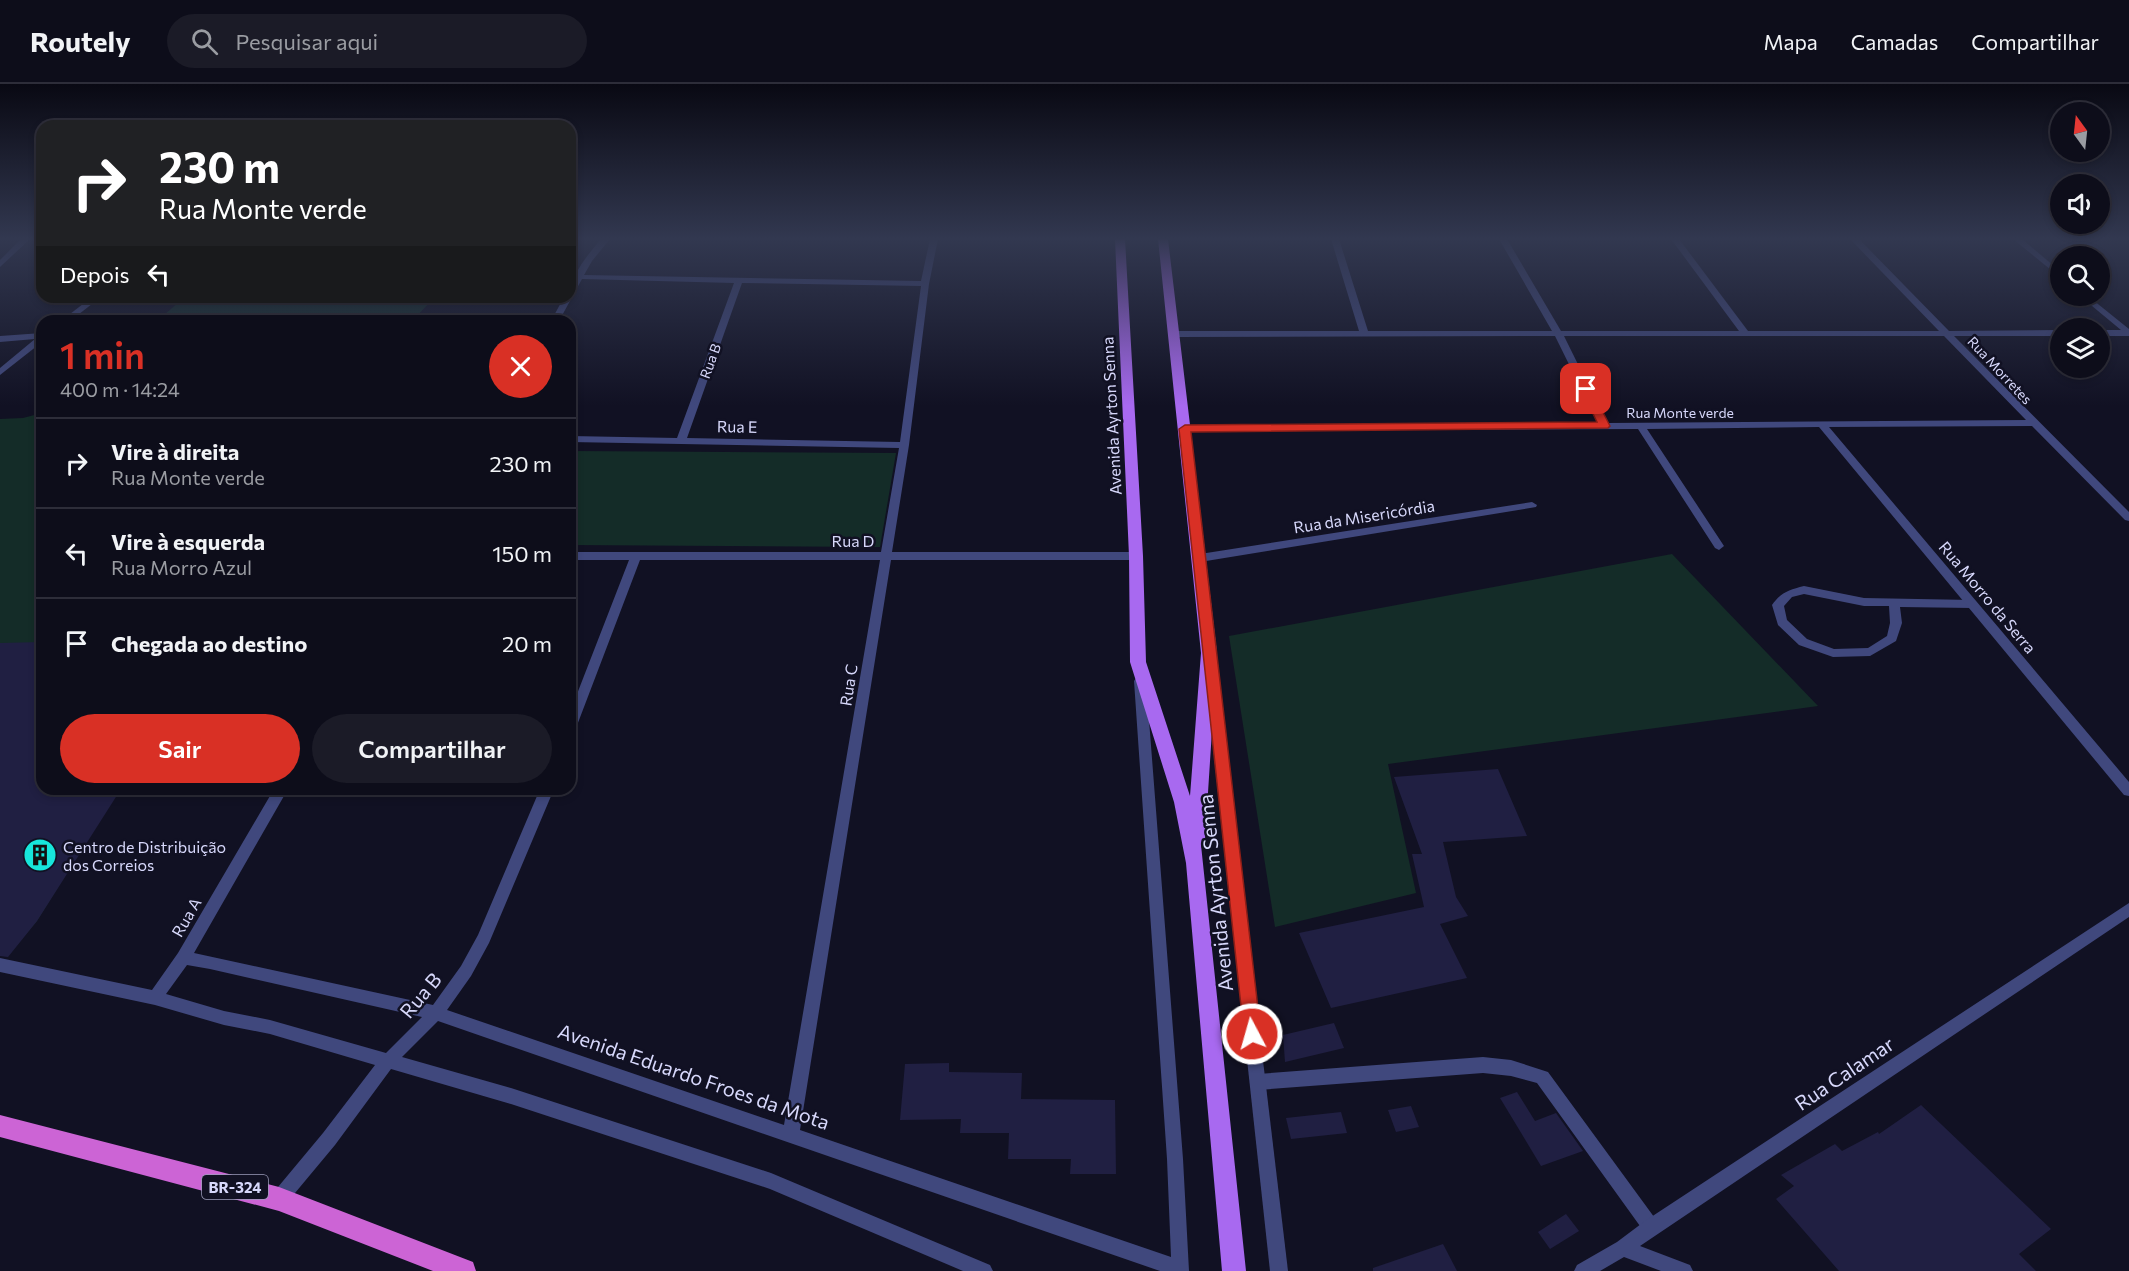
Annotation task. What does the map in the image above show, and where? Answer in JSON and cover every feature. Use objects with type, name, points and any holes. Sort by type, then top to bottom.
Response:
[{"type":"highway","name":"BR-324","points":[[0,1126],[279,1199],[464,1271]]},
{"type":"main road","name":"Avenida Ayrton Senna","points":[[1123,294],[1136,556],[1138,662],[1182,802],[1195,863]]},
{"type":"main road","name":"Avenida Ayrton Senna","points":[[1170,294],[1209,653],[1195,863]]},
{"type":"main road","points":[[1195,863],[1234,1271]]},
{"type":"street","name":"Rua B","points":[[681,440],[734,294]]},
{"type":"street","name":"Rua C","points":[[791,1135],[904,445],[924,294]]},
{"type":"street","points":[[1352,294],[1364,333]]},
{"type":"street","points":[[1535,294],[1559,334],[1604,426]]},
{"type":"street","points":[[1716,294],[1745,333]]},
{"type":"street","name":"Rua Morretes","points":[[1909,294],[2032,423],[2129,518]]},
{"type":"street","points":[[73,315],[89,303]]},
{"type":"street","points":[[2096,306],[2129,333]]},
{"type":"street","points":[[1175,334],[2050,333]]},
{"type":"street","points":[[2110,333],[2129,333]]},
{"type":"street","points":[[0,339],[36,337]]},
{"type":"street","points":[[0,372],[36,342]]},
{"type":"street","name":"Rua Monte verde","points":[[1185,429],[2032,423]]},
{"type":"street","name":"Rua Morro da Serra","points":[[1822,425],[2129,791]]},
{"type":"street","points":[[1641,426],[1719,546]]},
{"type":"street","name":"Rua E","points":[[576,439],[904,445]]},
{"type":"street","name":"Rua da Misericórdia","points":[[1200,558],[1532,505]]},
{"type":"street","name":"Rua D","points":[[576,556],[1136,556]]},
{"type":"street","points":[[576,712],[636,556]]},
{"type":"street","points":[[1894,604],[1896,623],[1892,638],[1870,651],[1833,652],[1803,642],[1782,622],[1778,605],[1788,594],[1804,590],[1864,602],[1972,604]]},
{"type":"street","name":"Avenida Ayrton Senna","points":[[1209,653],[1279,1271]]},
{"type":"street","name":"Avenida Ayrton Senna","points":[[1138,662],[1175,1159],[1180,1270]]},
{"type":"street","name":"Rua A","points":[[155,998],[183,958],[278,795]]},
{"type":"street","name":"Rua B","points":[[279,1199],[329,1139],[387,1062],[436,1013],[466,971],[484,938],[544,795]]},
{"type":"street","name":"Rua Calamar","points":[[1583,1271],[1623,1248],[1651,1227],[2129,909]]},
{"type":"street","name":"Avenida Eduardo Froes da Mota","points":[[183,958],[210,962],[436,1013],[1180,1270]]},
{"type":"street","points":[[0,965],[155,998],[224,1018],[270,1027],[511,1096],[771,1182],[984,1271]]},
{"type":"street","points":[[1258,1082],[1483,1065],[1511,1068],[1542,1077],[1651,1227]]},
{"type":"street","points":[[1623,1248],[1684,1271]]},
{"type":"green space","points":[[178,303],[429,303],[418,315],[164,315]]},
{"type":"green space","name":"Centro de Distribuição dos Correios","points":[[36,415],[36,795],[115,795],[37,921],[10,953],[0,952],[0,419],[23,418]]},
{"type":"green space","points":[[576,451],[896,453],[880,547],[576,545]]},
{"type":"green space","points":[[1672,554],[1818,706],[1388,764],[1416,893],[1275,927],[1229,636]]},
{"type":"building","name":"Centro de Distribuição dos Correios","points":[[36,642],[36,795],[117,795],[37,921],[8,957],[0,956],[0,643]]},
{"type":"building","points":[[1498,769],[1527,836],[1443,842],[1456,897],[1468,916],[1440,924],[1467,978],[1331,1008],[1299,933],[1424,907],[1412,854],[1422,854],[1394,777]]},
{"type":"building","points":[[1334,1023],[1344,1048],[1285,1062],[1283,1035]]},
{"type":"building","points":[[949,1063],[949,1072],[1022,1073],[1021,1099],[1115,1100],[1116,1174],[1070,1174],[1071,1159],[1008,1159],[1009,1133],[960,1133],[961,1119],[900,1120],[905,1064]]},
{"type":"building","points":[[1517,1092],[1535,1121],[1556,1113],[1583,1151],[1541,1166],[1500,1098]]},
{"type":"building","points":[[1921,1105],[2051,1229],[2019,1254],[2036,1271],[1839,1271],[1776,1199],[1794,1186],[1781,1175],[1835,1144],[1842,1151],[1878,1132],[1879,1134]]},
{"type":"building","points":[[1411,1106],[1419,1127],[1396,1132],[1388,1110]]},
{"type":"building","points":[[1341,1112],[1347,1133],[1291,1139],[1286,1118]]},
{"type":"building","points":[[1566,1214],[1579,1231],[1550,1249],[1538,1232]]},
{"type":"building","points":[[1443,1244],[1457,1271],[1373,1271],[1373,1268]]},
{"type":"place","name":"Centro de Distribuição dos Correios","points":[[40,855]]},
{"type":"route","points":[[1252,1034],[1185,429],[1604,426],[1586,389]]}]
